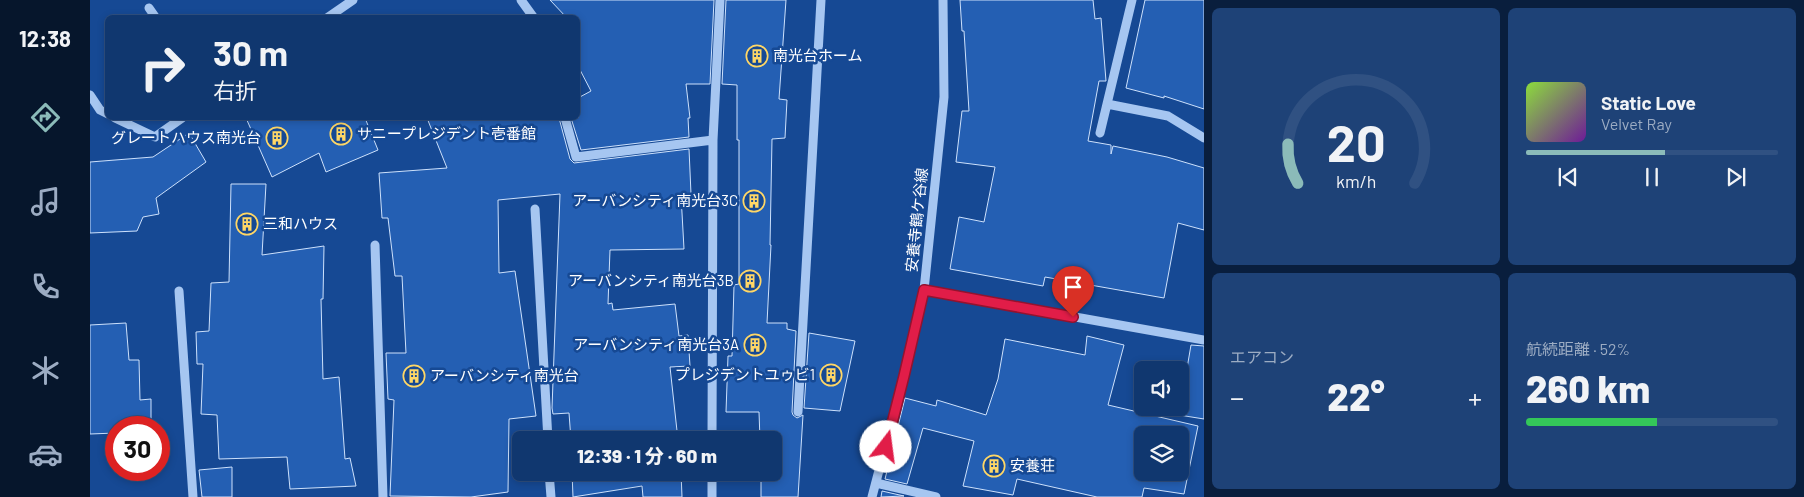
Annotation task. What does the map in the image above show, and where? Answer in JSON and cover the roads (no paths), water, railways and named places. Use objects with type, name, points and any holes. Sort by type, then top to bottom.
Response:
[{"type":"street","points":[[331,15],[353,0]]},
{"type":"street","points":[[521,0],[532,15]]},
{"type":"street","points":[[712,431],[713,140],[720,0]]},
{"type":"street","points":[[798,412],[822,0]]},
{"type":"street","name":"安養寺鶴ケ谷線","points":[[872,497],[904,376],[924,290],[944,97],[944,0]]},
{"type":"street","points":[[1100,133],[1132,0]]},
{"type":"street","points":[[149,8],[154,15]]},
{"type":"street","points":[[90,95],[100,110],[105,112]]},
{"type":"street","points":[[1107,104],[1168,116],[1204,138]]},
{"type":"street","points":[[119,120],[155,137],[179,120]]},
{"type":"street","points":[[566,120],[576,157],[713,140]]},
{"type":"street","points":[[536,209],[548,431]]},
{"type":"street","points":[[375,245],[383,497]]},
{"type":"street","points":[[924,290],[1204,340]]},
{"type":"street","points":[[179,291],[193,497]]},
{"type":"street","points":[[550,481],[551,497]]},
{"type":"street","points":[[712,481],[712,497]]},
{"type":"street","points":[[876,483],[936,497]]},
{"type":"place","name":"南光台ホーム","points":[[757,56]]},
{"type":"place","name":"サニープレジデント壱番館","points":[[341,134]]},
{"type":"place","name":"グレートハウス南光台","points":[[277,138]]},
{"type":"place","name":"アーバンシティ南光台3C","points":[[754,201]]},
{"type":"place","name":"三和ハウス","points":[[247,224]]},
{"type":"place","name":"アーバンシティ南光台3B","points":[[750,281]]},
{"type":"place","name":"アーバンシティ南光台3A","points":[[755,345]]},
{"type":"place","name":"プレジデントユゥビ1","points":[[831,375]]},
{"type":"place","name":"アーバンシティ南光台","points":[[414,376]]},
{"type":"place","name":"安養荘","points":[[994,466]]}]
